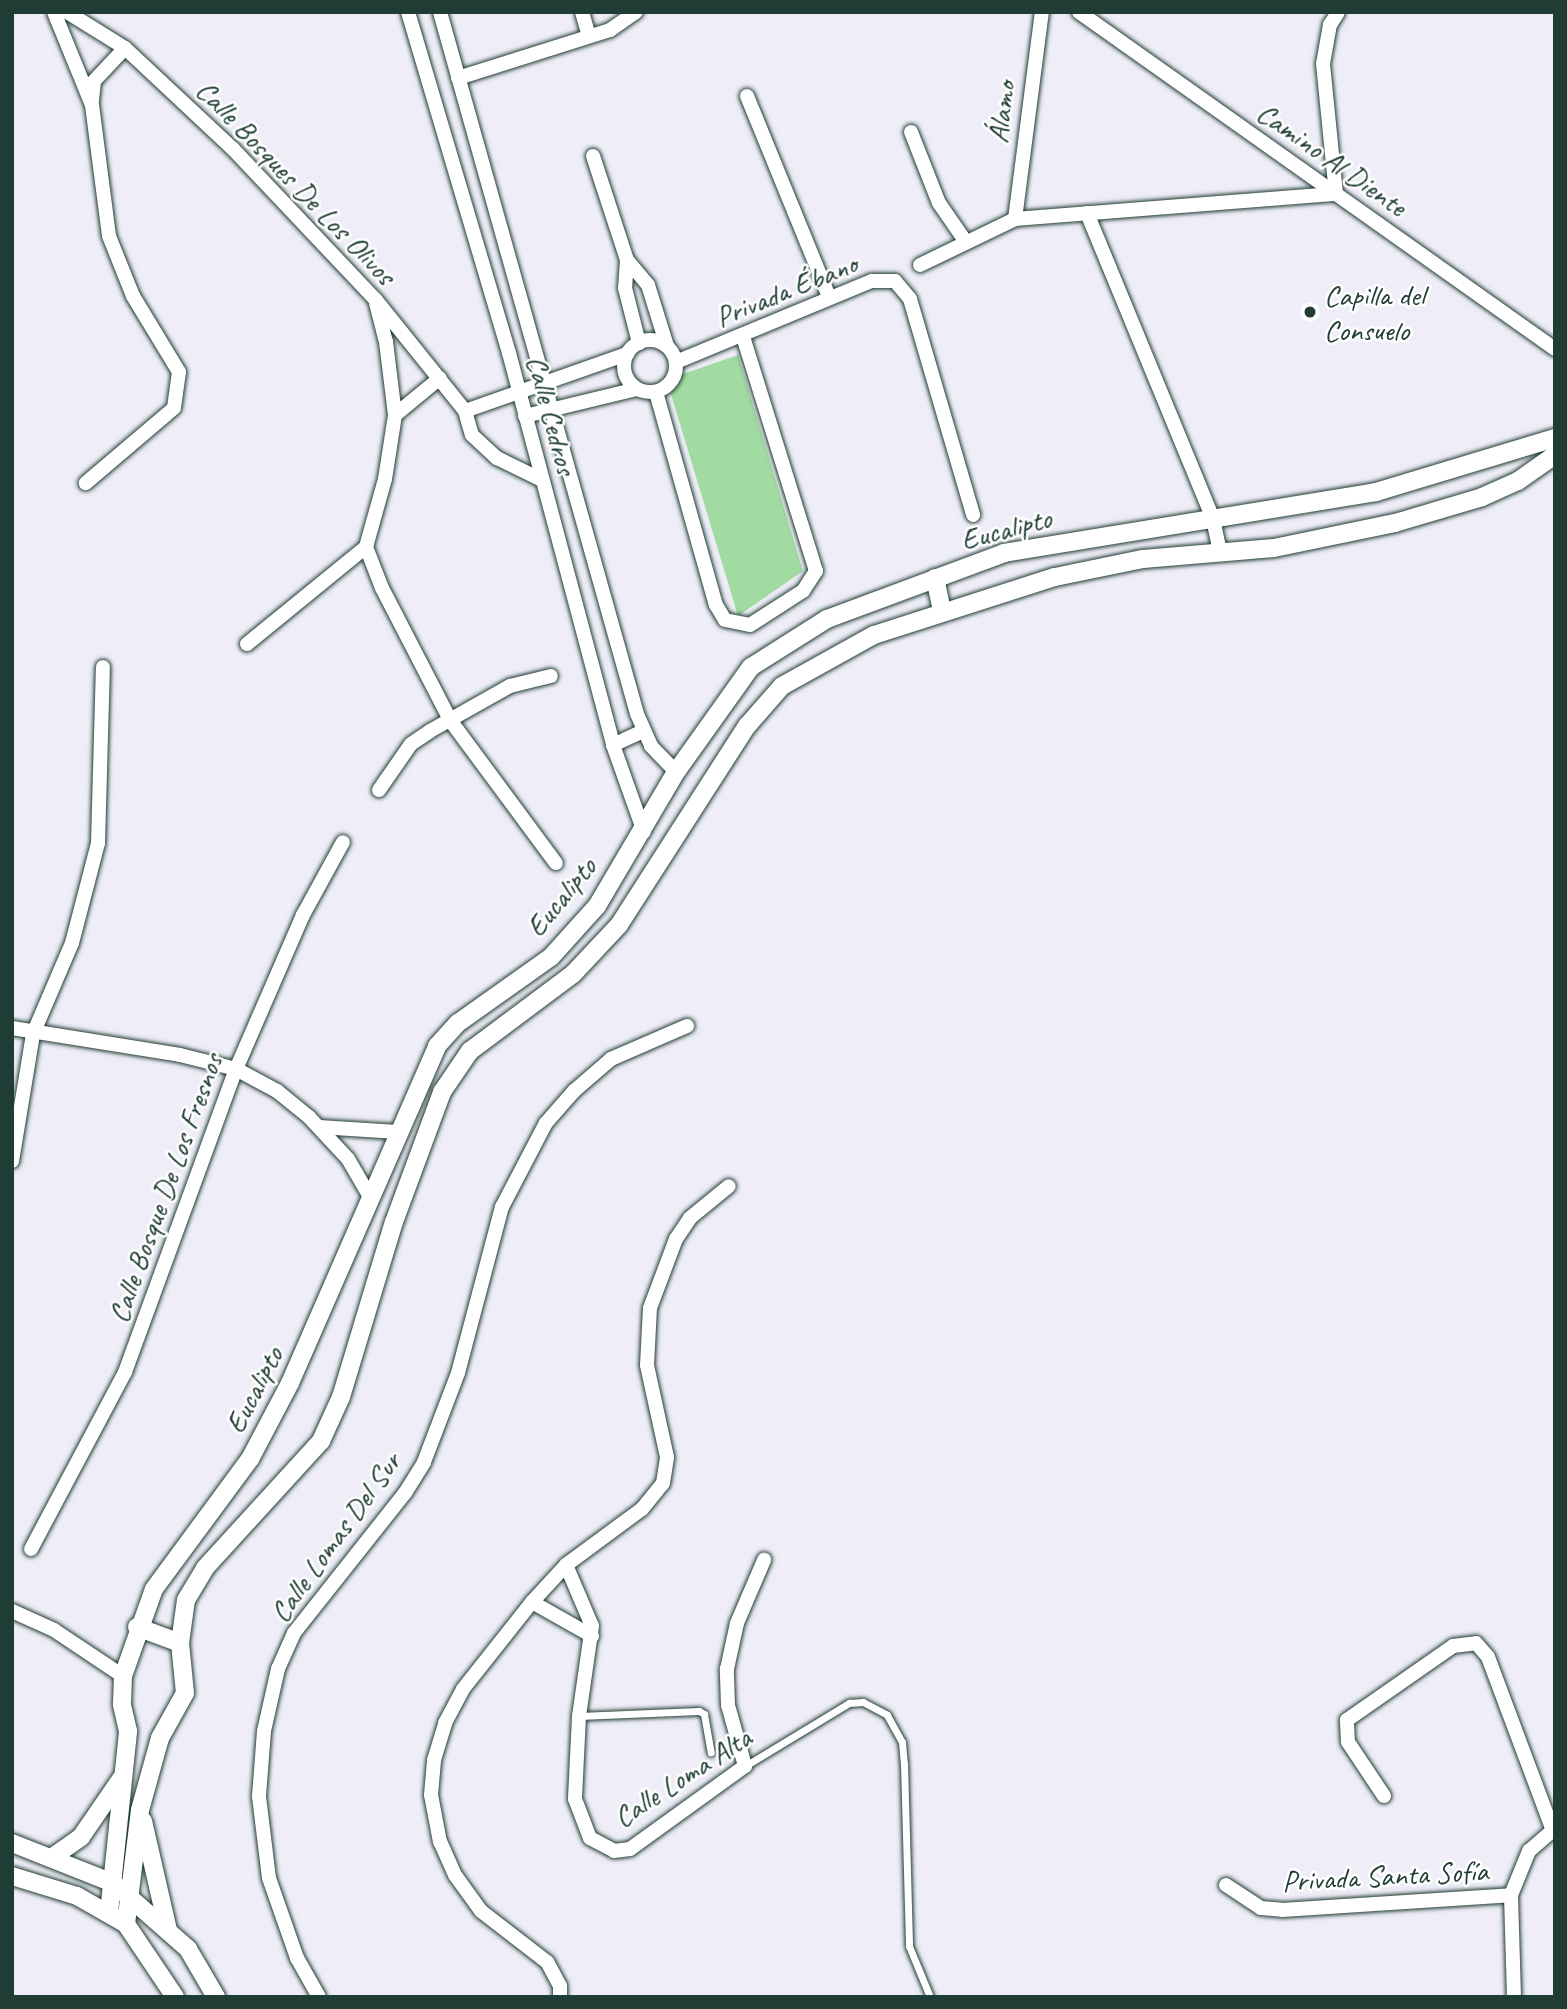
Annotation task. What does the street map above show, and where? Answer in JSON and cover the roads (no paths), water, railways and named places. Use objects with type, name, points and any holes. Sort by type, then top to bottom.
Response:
[{"type":"street","points":[[54,12],[92,105]]},
{"type":"street","name":"Calle Bosques De Los Olivos","points":[[67,12],[125,48],[269,185],[375,299],[440,378],[465,411],[472,435],[483,446],[542,480]]},
{"type":"street","name":"Calle Cedros","points":[[408,12],[509,353],[517,392],[613,745],[644,832]]},
{"type":"street","name":"Calle Cedros","points":[[440,12],[643,731],[659,756],[677,772]]},
{"type":"street","points":[[582,12],[589,36]]},
{"type":"street","points":[[458,78],[621,25],[636,12]]},
{"type":"street","name":"Álamo","points":[[1015,219],[1042,12]]},
{"type":"street","name":"Camino Al Diente","points":[[1079,12],[1555,349]]},
{"type":"street","points":[[920,265],[1015,219],[1336,194],[1323,64],[1330,25],[1338,12]]},
{"type":"street","points":[[86,483],[174,408],[179,372],[133,296],[109,236],[92,105],[94,81],[125,48]]},
{"type":"street","points":[[747,96],[830,297]]},
{"type":"street","points":[[911,132],[939,203],[966,242]]},
{"type":"street","points":[[593,156],[627,260],[648,285],[667,346],[676,362],[675,375],[656,392]]},
{"type":"street","points":[[1087,213],[1213,519],[1220,554]]},
{"type":"street","points":[[627,260],[625,288],[639,343]]},
{"type":"street","name":"Privada Ébano","points":[[676,362],[743,337],[830,297],[885,279],[903,286],[910,299],[973,515]]},
{"type":"street","points":[[247,644],[366,547],[385,479],[395,415],[386,342],[375,299]]},
{"type":"street","points":[[656,392],[721,615],[725,620],[750,625],[785,606],[813,582],[815,564],[743,337]]},
{"type":"street","points":[[465,411],[627,354],[639,343],[657,341],[667,346]]},
{"type":"street","points":[[627,354],[625,373],[636,389]]},
{"type":"street","points":[[395,415],[440,378]]},
{"type":"street","points":[[525,416],[636,389],[656,392]]},
{"type":"street","name":"Eucalipto","points":[[109,1913],[128,1731],[122,1704],[123,1676],[137,1627],[171,1560],[207,1520],[250,1459],[323,1314],[370,1197],[437,1046],[458,1023],[560,947],[597,906],[644,832],[677,772],[727,695],[764,656],[827,619],[1004,553],[1376,492],[1555,438]]},
{"type":"street","name":"Eucalipto","points":[[126,1924],[140,1810],[160,1738],[185,1693],[180,1643],[186,1600],[205,1568],[311,1455],[330,1424],[427,1129],[464,1058],[487,1036],[573,974],[619,925],[747,726],[782,686],[874,635],[942,612],[1096,566],[1274,548],[1441,510],[1518,481],[1555,455]]},
{"type":"street","points":[[366,547],[382,588],[450,720],[556,863]]},
{"type":"street","points":[[935,578],[942,612]]},
{"type":"street","points":[[12,1161],[33,1034],[72,943],[98,842],[103,667]]},
{"type":"street","points":[[379,790],[411,744],[510,686],[551,676]]},
{"type":"street","points":[[613,745],[643,731]]},
{"type":"street","name":"Calle Bosque De Los Fresnos","points":[[31,1549],[125,1372],[236,1069],[303,915],[343,842]]},
{"type":"street","name":"Calle Lomas Del Sur","points":[[319,1997],[298,1958],[267,1864],[259,1796],[264,1731],[278,1669],[293,1633],[405,1493],[424,1462],[458,1373],[502,1207],[539,1134],[574,1091],[611,1059],[687,1026]]},
{"type":"street","points":[[12,1028],[33,1034],[180,1055],[236,1069],[277,1091],[319,1127],[348,1160],[370,1197]]},
{"type":"street","points":[[319,1127],[398,1132]]},
{"type":"street","points":[[560,1997],[561,1986],[547,1962],[481,1910],[455,1875],[440,1842],[431,1795],[433,1760],[444,1723],[463,1689],[532,1602],[566,1565],[642,1509],[663,1483],[667,1457],[647,1364],[650,1308],[676,1238],[690,1218],[729,1186]]},
{"type":"street","points":[[745,1766],[733,1729],[727,1669],[737,1623],[764,1560]]},
{"type":"street","name":"Calle Loma Alta","points":[[566,1565],[589,1614],[592,1636],[579,1716],[575,1799],[580,1822],[603,1848],[630,1849],[745,1766]]},
{"type":"street","points":[[532,1602],[592,1636]]},
{"type":"street","points":[[12,1611],[54,1630],[123,1676]]},
{"type":"street","points":[[137,1627],[180,1643]]},
{"type":"street","points":[[1384,1796],[1348,1742],[1347,1720],[1453,1646],[1476,1643],[1488,1657],[1553,1828],[1529,1852],[1511,1895],[1514,1997]]},
{"type":"street","points":[[128,1731],[160,1738]]},
{"type":"street","points":[[54,1856],[81,1837],[125,1773]]},
{"type":"street","points":[[140,1810],[168,1930]]},
{"type":"street","points":[[12,1843],[54,1856],[113,1883],[188,1949],[216,1997]]},
{"type":"street","points":[[12,1876],[46,1884],[109,1913],[126,1924],[175,1997]]},
{"type":"street","name":"Privada Santa Sofía","points":[[1226,1885],[1261,1908],[1282,1910],[1511,1895]]},
{"type":"lane","name":"Calle Loma Alta","points":[[745,1766],[849,1703],[875,1705],[895,1726],[902,1742],[909,1947],[929,1997]]},
{"type":"lane","points":[[579,1716],[699,1711],[704,1714],[711,1752]]},
{"type":"place","name":"Capilla del Consuelo","points":[[1310,312]]}]
